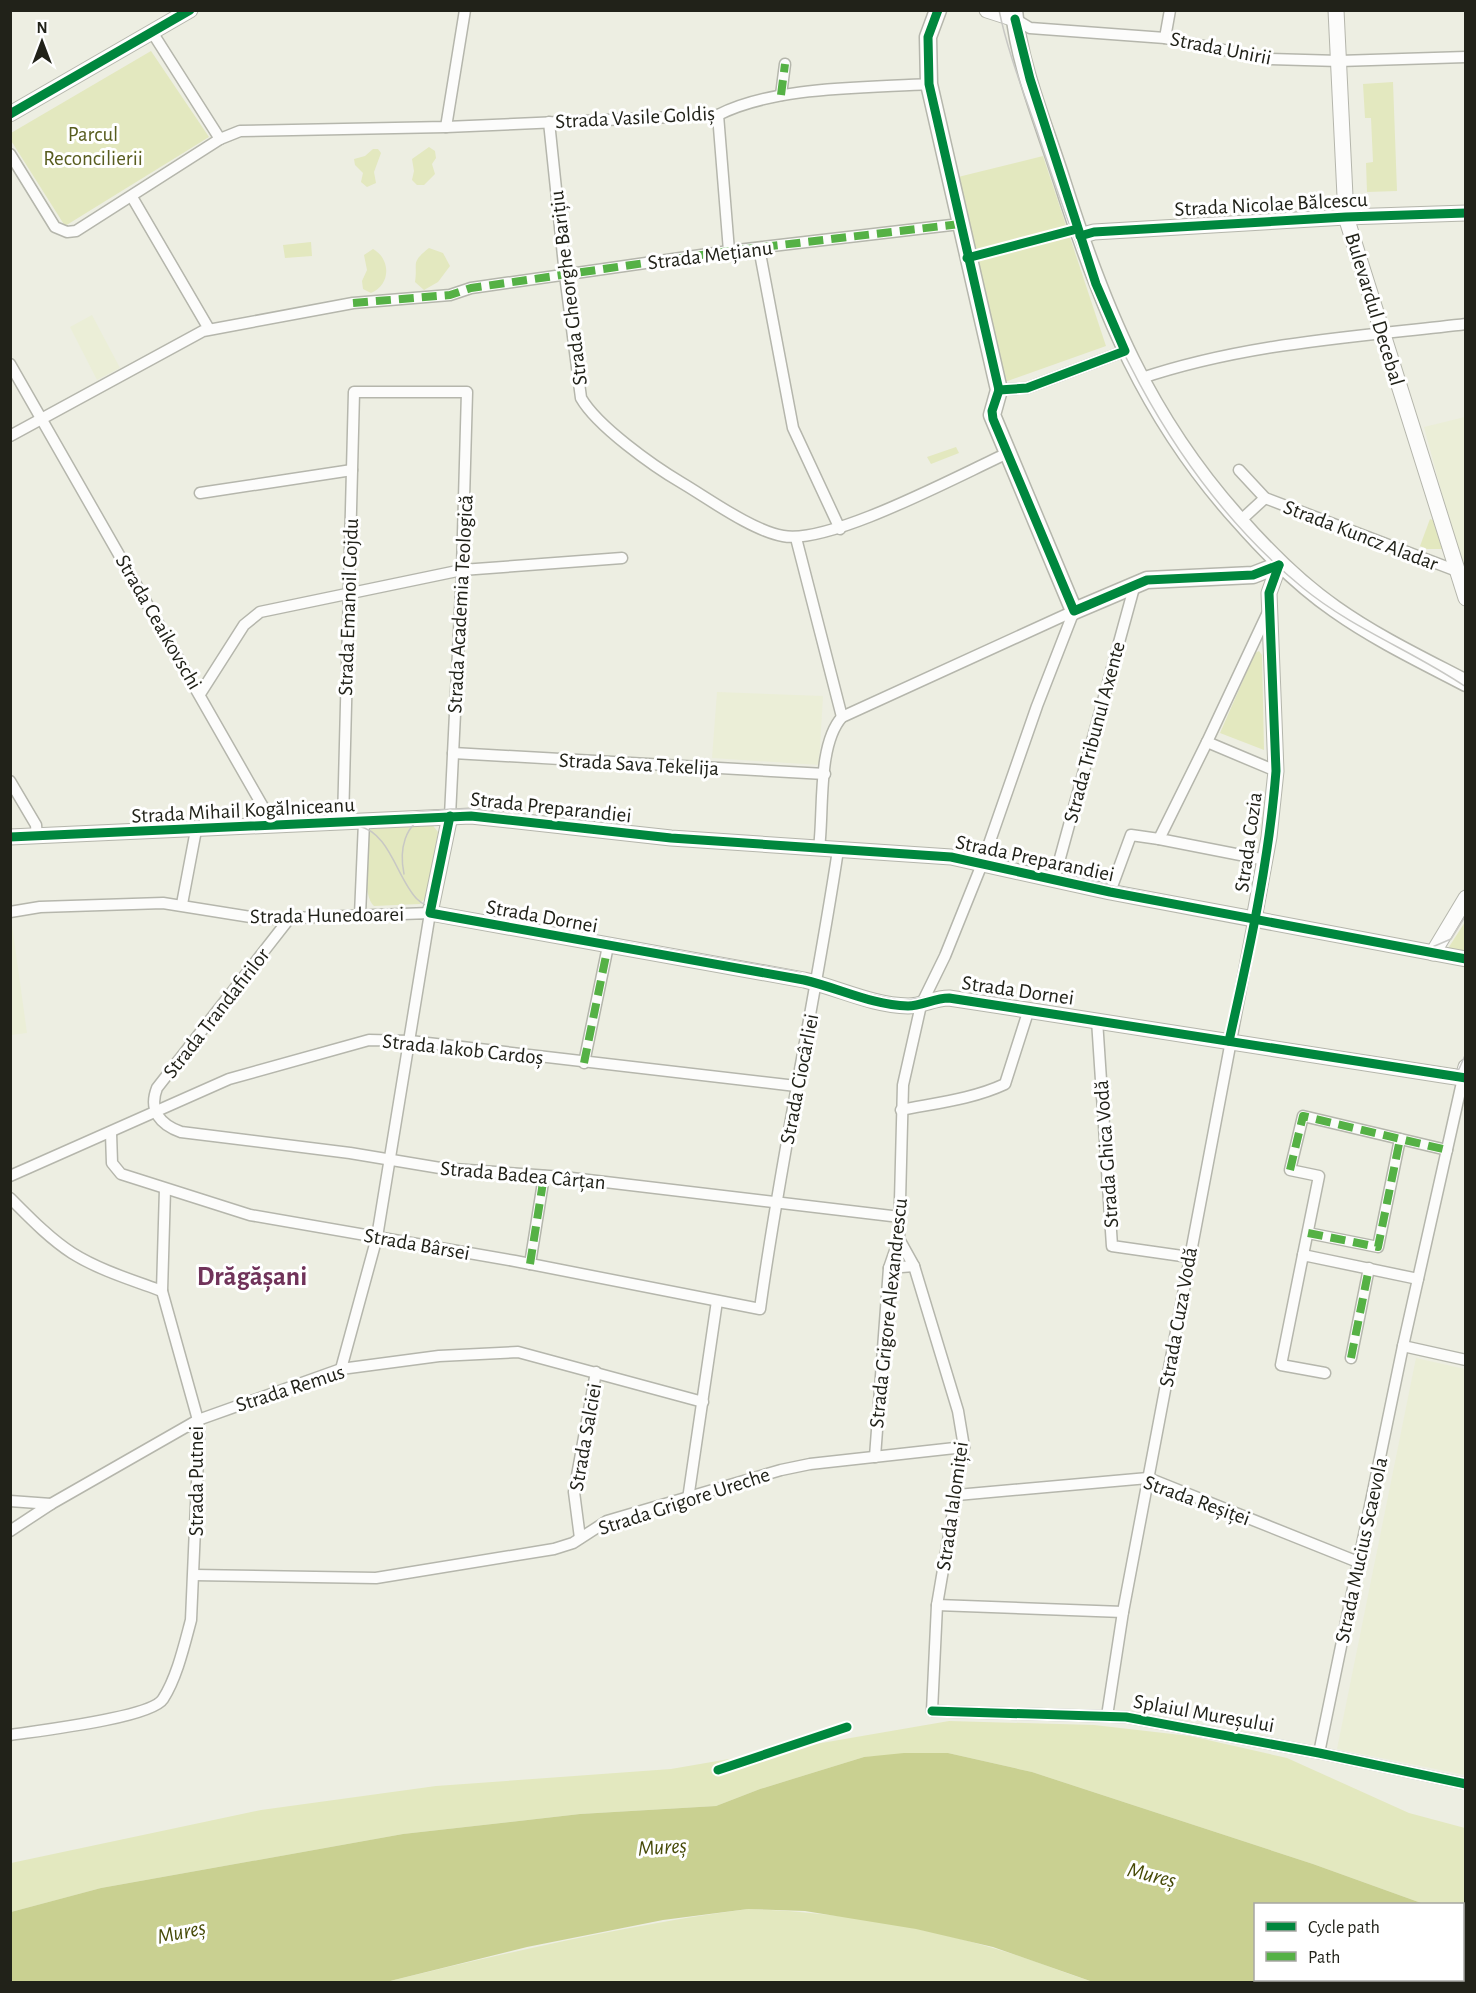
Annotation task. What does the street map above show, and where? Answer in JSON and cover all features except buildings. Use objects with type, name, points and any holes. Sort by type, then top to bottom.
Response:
[{"type":"main road","points":[[10,114],[190,10]]},
{"type":"main road","points":[[938,10],[928,37],[929,84],[999,390],[992,415],[1074,611],[1135,584],[1159,578],[1253,575],[1279,565]]},
{"type":"main road","points":[[987,10],[1014,15],[1052,149],[1096,284],[1139,379],[1160,417],[1202,478],[1279,565],[1351,620],[1466,683]]},
{"type":"main road","name":"Bulevardul Decebal","points":[[1336,10],[1346,217],[1466,598]]},
{"type":"main road","name":"Strada Nicolae Bălcescu","points":[[1080,236],[1094,232],[1346,217],[1466,213]]},
{"type":"main road","name":"Strada Cozia","points":[[1254,919],[1266,860],[1276,771],[1269,593],[1279,565]]},
{"type":"main road","points":[[430,913],[450,816]]},
{"type":"main road","name":"Strada Preparandiei","points":[[450,816],[471,816],[671,838],[951,857],[1110,892],[1466,959]]},
{"type":"main road","name":"Strada Mihail Kogălniceanu","points":[[10,837],[364,822],[450,816]]},
{"type":"main road","name":"Strada Mihail Kogălniceanu","points":[[10,843],[37,837]]},
{"type":"main road","points":[[1433,953],[1466,898]]},
{"type":"main road","name":"Strada Dornei","points":[[430,913],[818,983],[842,993],[897,1005],[921,1005],[949,998],[1465,1074]]},
{"type":"street","points":[[446,127],[465,10]]},
{"type":"street","points":[[1165,38],[1170,10]]},
{"type":"street","name":"Strada Unirii","points":[[1014,15],[1030,28],[1165,38],[1268,59],[1338,61],[1466,57]]},
{"type":"street","points":[[152,32],[220,139]]},
{"type":"street","points":[[781,95],[785,64]]},
{"type":"street","name":"Strada Vasile Goldiș","points":[[10,154],[59,231],[76,231],[220,139],[240,131],[446,127],[717,115],[756,99],[781,95],[929,84]]},
{"type":"street","points":[[717,115],[729,251]]},
{"type":"street","name":"Strada Gheorghe Barițiu","points":[[549,122],[564,275],[579,390],[585,404],[627,444],[663,472],[772,534],[796,538],[840,529],[1008,453]]},
{"type":"street","points":[[132,197],[209,328]]},
{"type":"street","name":"Strada Mețianu","points":[[10,436],[209,328],[352,303],[461,293],[471,288],[729,251],[960,224]]},
{"type":"street","points":[[759,248],[793,428],[840,529]]},
{"type":"street","points":[[1139,379],[1187,363],[1239,352],[1307,341],[1466,324]]},
{"type":"street","points":[[999,390],[1027,388],[1125,351]]},
{"type":"street","name":"Strada Ceaikovschi","points":[[10,364],[43,418],[274,826]]},
{"type":"street","name":"Strada Academia Teologică","points":[[354,392],[467,392],[462,570],[450,816]]},
{"type":"street","name":"Strada Emanoil Gojdu","points":[[343,822],[354,392]]},
{"type":"street","points":[[200,493],[352,470]]},
{"type":"street","points":[[1239,470],[1265,498],[1240,521]]},
{"type":"street","name":"Strada Kuncz Aladar","points":[[1265,498],[1457,571]]},
{"type":"street","points":[[796,538],[842,717]]},
{"type":"street","points":[[200,694],[252,617],[260,612],[462,570],[622,558]]},
{"type":"street","name":"Strada Tribunul Axente","points":[[1054,880],[1135,584]]},
{"type":"street","points":[[1159,839],[1269,609]]},
{"type":"street","points":[[819,848],[830,737],[842,717],[1074,611]]},
{"type":"street","name":"Strada Grigore Alexandrescu","points":[[875,1457],[889,1268],[900,1239],[901,1110],[909,1050],[921,1005],[945,956],[982,864],[1037,706],[1074,611]]},
{"type":"street","points":[[1207,742],[1276,771]]},
{"type":"street","name":"Strada Sava Tekelija","points":[[453,753],[825,774]]},
{"type":"street","points":[[10,781],[36,825],[37,837]]},
{"type":"street","points":[[360,915],[364,822]]},
{"type":"street","points":[[182,904],[196,830]]},
{"type":"street","points":[[1110,892],[1131,835],[1266,860]]},
{"type":"street","name":"Strada Ciocârliei","points":[[760,1309],[775,1202],[818,983],[838,850]]},
{"type":"street","name":"Strada Hunedoarei","points":[[10,912],[40,907],[129,903],[182,904],[248,917],[290,919],[430,913]]},
{"type":"street","points":[[341,1369],[377,1237],[392,1160],[430,913]]},
{"type":"street","name":"Strada Trandafirilor","points":[[155,1112],[153,1103],[157,1088],[290,919]]},
{"type":"street","name":"Strada Cuza Vodă","points":[[1107,1716],[1189,1257],[1254,919]]},
{"type":"street","points":[[584,1063],[609,946]]},
{"type":"street","points":[[901,1110],[971,1095],[1005,1084],[1029,1010]]},
{"type":"street","name":"Strada Ghica Vodă","points":[[1097,1020],[1112,1246],[1189,1257]]},
{"type":"street","name":"Strada Iakob Cardoș","points":[[10,1176],[229,1079],[265,1067],[369,1040],[410,1041],[796,1086]]},
{"type":"street","name":"Strada Mucius Scaevola","points":[[1319,1753],[1403,1346],[1465,1074]]},
{"type":"street","name":"Strada Badea Cârțan","points":[[155,1112],[169,1128],[181,1132],[440,1168],[544,1176],[900,1217]]},
{"type":"street","points":[[1325,1373],[1281,1365],[1319,1176],[1290,1170],[1303,1116],[1447,1150]]},
{"type":"street","name":"Strada Bârsei","points":[[111,1133],[112,1163],[116,1170],[165,1189],[250,1215],[530,1264],[760,1309]]},
{"type":"street","points":[[1308,1233],[1378,1247],[1400,1139]]},
{"type":"street","points":[[530,1264],[544,1176]]},
{"type":"street","name":"Strada Putnei","points":[[10,1735],[99,1721],[149,1709],[162,1701],[184,1646],[191,1620],[200,1461],[198,1420],[162,1291],[165,1189]]},
{"type":"street","points":[[10,1198],[32,1221],[73,1253],[121,1276],[162,1291]]},
{"type":"street","name":"Strada Ialomiței","points":[[900,1239],[914,1266],[958,1411],[964,1447],[937,1605],[932,1711]]},
{"type":"street","points":[[1303,1255],[1418,1279]]},
{"type":"street","points":[[889,1268],[914,1266]]},
{"type":"street","points":[[1351,1358],[1369,1268]]},
{"type":"street","points":[[688,1498],[717,1301]]},
{"type":"street","points":[[1403,1346],[1466,1360]]},
{"type":"street","name":"Strada Remus","points":[[10,1531],[51,1504],[198,1420],[341,1369],[439,1356],[518,1352],[703,1402]]},
{"type":"street","name":"Strada Salciei","points":[[580,1538],[574,1492],[596,1372]]},
{"type":"street","name":"Strada Grigore Ureche","points":[[194,1575],[376,1578],[554,1549],[573,1543],[607,1521],[781,1470],[964,1447]]},
{"type":"street","name":"Strada Reșiței","points":[[957,1495],[1149,1478],[1358,1562]]},
{"type":"street","points":[[10,1501],[51,1504]]},
{"type":"street","points":[[937,1605],[1124,1612]]},
{"type":"street","name":"Splaiul Mureșului","points":[[932,1711],[1107,1716],[1149,1720],[1466,1784]]},
{"type":"shaded area","points":[[92,315],[120,368],[97,380],[70,327]]},
{"type":"shaded area","points":[[1465,417],[1465,579],[1424,427]]},
{"type":"shaded area","points":[[717,692],[823,696],[819,765],[712,758]]},
{"type":"shaded area","points":[[12,925],[27,1033],[11,1035],[10,926]]},
{"type":"shaded area","points":[[1416,1358],[1465,1369],[1465,1775],[1337,1749]]},
{"type":"green space","name":"Parcul Reconcilierii","points":[[151,51],[209,137],[65,226],[10,139],[11,133]]},
{"type":"green space","points":[[1393,82],[1397,191],[1367,192],[1366,163],[1373,162],[1371,118],[1365,118],[1363,84]]},
{"type":"green space","points":[[429,147],[435,151],[436,158],[432,164],[435,174],[424,185],[417,185],[412,180],[414,171],[412,159]]},
{"type":"green space","points":[[373,149],[378,149],[381,153],[374,172],[376,183],[367,187],[361,182],[363,173],[355,165],[354,159],[365,156]]},
{"type":"green space","points":[[1043,156],[1106,346],[1002,383],[954,178]]},
{"type":"green space","points":[[311,242],[312,256],[285,258],[283,245]]},
{"type":"green space","points":[[429,248],[443,253],[450,266],[438,282],[424,290],[415,282],[416,263]]},
{"type":"green space","points":[[373,249],[383,259],[386,272],[382,284],[371,293],[363,289],[362,281],[367,270],[364,255]]},
{"type":"green space","points":[[956,447],[959,453],[931,464],[927,457]]},
{"type":"green space","points":[[1430,519],[1433,520],[1442,549],[1427,549],[1420,546]]},
{"type":"green space","points":[[1259,651],[1262,655],[1264,750],[1220,733],[1255,653]]},
{"type":"green space","points":[[431,823],[438,832],[426,897],[420,904],[374,906],[370,901],[366,881],[366,857],[371,829]]},
{"type":"green space","points":[[1465,922],[1465,953],[1447,950]]},
{"type":"green space","points":[[949,1721],[1094,1725],[1190,1736],[1287,1758],[1409,1813],[1465,1828],[1465,1922],[1464,1903],[1421,1903],[1313,1864],[1032,1772],[948,1753],[864,1757],[760,1789],[716,1806],[580,1814],[403,1834],[101,1888],[11,1912],[11,1863],[261,1810],[436,1786],[671,1769]]},
{"type":"green space","points":[[748,1909],[841,1916],[933,1932],[1005,1952],[1093,1982],[386,1982],[611,1931]]},
{"type":"water","name":"Mureș","points":[[904,1753],[948,1753],[1032,1772],[1313,1864],[1421,1903],[1254,1903],[1254,1981],[1464,1981],[1464,1921],[1466,1922],[1465,1982],[1093,1982],[993,1947],[916,1929],[805,1911],[748,1909],[663,1920],[527,1947],[386,1982],[11,1982],[11,1912],[101,1888],[403,1834],[580,1814],[716,1806],[760,1789],[864,1757]]},
{"type":"tram line","points":[[999,10],[1018,76],[1085,265],[1140,384],[1173,440],[1210,493],[1254,542],[1303,588],[1342,616],[1466,687]]},
{"type":"tram line","points":[[349,819],[473,809],[601,827],[958,855],[1466,957]]},
{"type":"tram line","points":[[404,874],[402,856],[405,839],[414,824],[429,814]]},
{"type":"tram line","points":[[10,842],[358,826],[378,837],[417,899],[438,910],[794,971],[851,990],[902,1001],[945,994],[977,998],[1450,1073],[1459,1069],[1466,1053]]},
{"type":"tram line","points":[[1430,948],[1451,939],[1466,915]]},
{"type":"marked path","points":[[781,95],[785,64]]},
{"type":"marked path","points":[[353,303],[450,295],[471,288],[729,251],[960,224]]},
{"type":"marked path","points":[[584,1063],[608,946]]},
{"type":"marked path","points":[[1290,1170],[1303,1116],[1447,1150]]},
{"type":"marked path","points":[[1308,1233],[1378,1247],[1400,1139]]},
{"type":"marked path","points":[[530,1264],[544,1176]]},
{"type":"marked path","points":[[1351,1358],[1369,1268]]},
{"type":"cycle path","points":[[10,114],[190,10]]},
{"type":"cycle path","points":[[938,10],[928,37],[929,84],[999,390]]},
{"type":"cycle path","points":[[999,390],[1027,388],[1125,351],[1096,284],[1030,79],[1015,19]]},
{"type":"cycle path","points":[[1080,236],[1094,232],[1346,217],[1466,213]]},
{"type":"cycle path","points":[[967,258],[1077,229]]},
{"type":"cycle path","points":[[999,390],[992,411],[993,419],[1074,611],[1147,580],[1253,575],[1279,565]]},
{"type":"cycle path","points":[[1229,1041],[1257,907],[1273,805],[1276,771],[1269,593],[1279,565]]},
{"type":"cycle path","points":[[450,816],[430,913],[804,980],[881,1003],[913,1006],[949,998],[1466,1078]]},
{"type":"cycle path","points":[[10,837],[471,816],[671,838],[951,857],[1110,892],[1466,959]]},
{"type":"cycle path","points":[[932,1711],[1126,1717],[1319,1753],[1466,1784]]},
{"type":"cycle path","points":[[718,1770],[847,1727]]},
{"type":"district","name":"Drăgășani","points":[[252,1276]]}]
